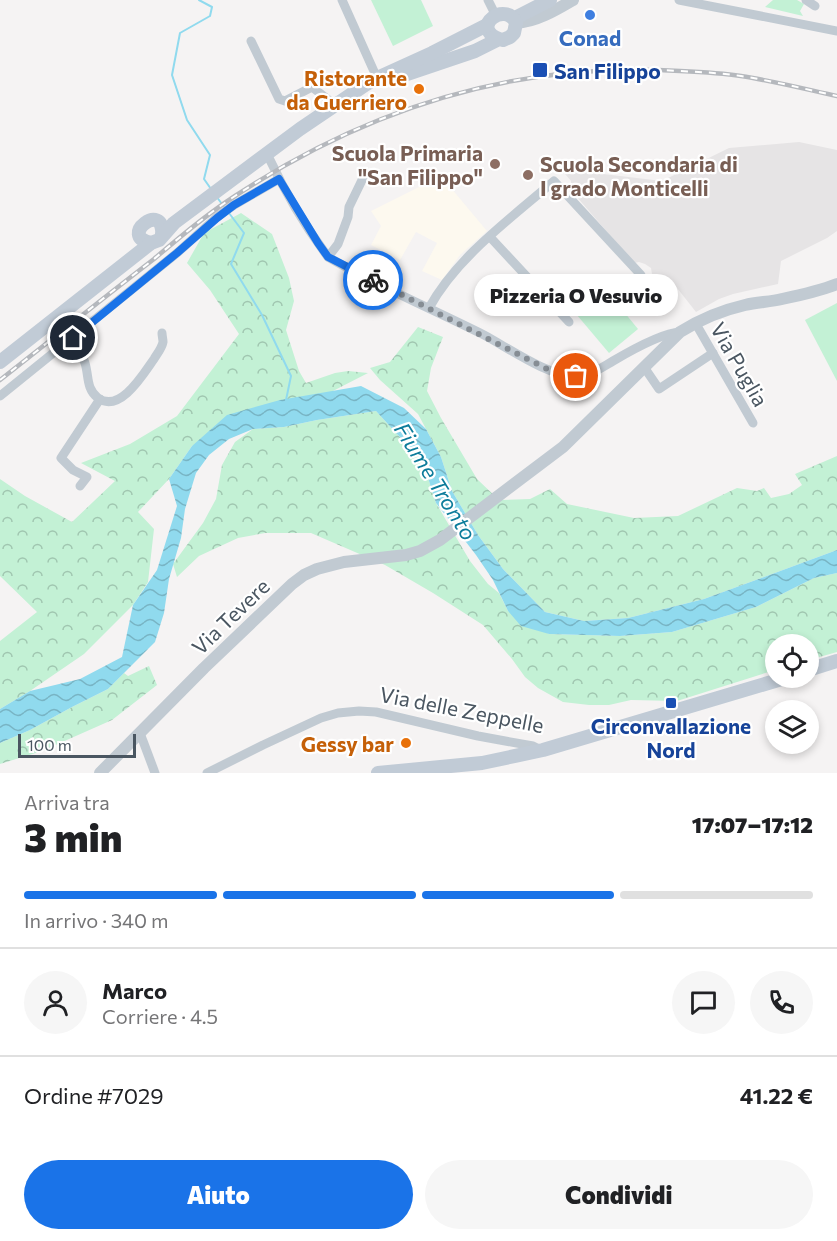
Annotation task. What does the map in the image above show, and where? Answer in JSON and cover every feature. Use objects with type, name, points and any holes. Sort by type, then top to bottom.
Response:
[{"type":"main road","points":[[262,160],[300,129],[376,78],[503,17],[529,0]]},
{"type":"main road","points":[[0,362],[224,184],[380,84],[416,70],[449,61],[499,39],[491,35],[488,30],[503,17],[553,5]]},
{"type":"main road","points":[[819,667],[837,661]]},
{"type":"main road","name":"Via delle Zeppelle","points":[[543,750],[765,684]]},
{"type":"main road","points":[[378,773],[482,763],[543,750]]},
{"type":"street","points":[[342,0],[376,78]]},
{"type":"street","points":[[553,5],[573,0]]},
{"type":"street","points":[[679,0],[837,31]]},
{"type":"street","points":[[807,0],[815,6]]},
{"type":"street","points":[[251,41],[279,99],[285,101],[312,87],[334,105]]},
{"type":"street","points":[[262,160],[279,179],[328,257],[551,371],[565,376],[597,371],[635,349],[671,333],[680,332]]},
{"type":"street","points":[[328,257],[338,244],[348,217],[349,207],[364,176]]},
{"type":"street","points":[[0,396],[217,218],[234,205],[279,179]]},
{"type":"street","points":[[429,308],[447,280],[463,262],[554,181],[641,275]]},
{"type":"street","points":[[490,237],[569,322]]},
{"type":"street","name":"Via Tevere","points":[[100,773],[204,668],[304,575],[317,568],[330,565],[406,555],[431,546],[556,453],[680,332],[737,307],[781,299],[837,284]]},
{"type":"street","name":"Via Puglia","points":[[696,324],[753,423]]},
{"type":"street","points":[[73,338],[80,348],[92,392],[100,399],[110,401],[121,398],[141,378],[163,344],[162,333]]},
{"type":"street","points":[[635,349],[646,354],[646,365],[659,389],[714,353]]},
{"type":"street","points":[[80,486],[87,477],[73,470],[61,458],[100,399]]},
{"type":"street","name":"Via delle Zeppelle","points":[[207,773],[321,718],[338,713],[359,711],[408,719],[543,750]]},
{"type":"street","points":[[140,733],[155,773]]},
{"type":"shaded area","points":[[799,142],[837,150],[837,231],[781,261],[778,284],[733,294],[696,312],[670,279],[648,288],[653,280],[651,268],[639,262],[634,263],[570,189],[571,181],[561,169],[662,181],[729,148]]},
{"type":"shaded area","points":[[441,176],[487,231],[460,255],[442,280],[422,271],[437,243],[416,232],[400,260],[371,245],[381,226],[371,211]]},
{"type":"green space","points":[[371,0],[421,0],[433,26],[393,46]]},
{"type":"green space","points":[[773,0],[797,0],[804,4],[800,11],[803,16],[765,7]]},
{"type":"green space","points":[[241,213],[272,234],[289,278],[294,301],[286,330],[299,371],[306,383],[335,373],[348,371],[368,373],[331,392],[314,395],[192,446],[169,479],[138,512],[154,529],[148,582],[133,605],[84,654],[0,709],[0,641],[37,612],[0,576],[0,479],[72,522],[115,481],[81,463],[130,444],[177,416],[239,334],[210,290],[187,263],[204,233]]},
{"type":"green space","points":[[596,278],[638,329],[609,353],[566,302]]},
{"type":"green space","points":[[837,303],[837,381],[805,320]]},
{"type":"green space","points":[[418,327],[443,337],[431,368],[427,391],[477,479],[499,500],[530,499],[550,489],[567,504],[634,518],[678,516],[737,488],[757,491],[764,488],[771,498],[789,494],[802,485],[795,474],[837,456],[837,550],[704,599],[628,618],[584,621],[545,612],[503,569],[478,535],[452,491],[441,457],[418,414],[370,368],[390,362]]},
{"type":"green space","points":[[376,411],[422,459],[436,503],[470,561],[488,584],[499,593],[508,611],[549,634],[620,636],[672,632],[756,607],[814,578],[837,573],[837,652],[819,657],[819,634],[765,634],[765,673],[677,701],[631,700],[609,705],[589,705],[563,702],[538,688],[525,677],[483,625],[433,593],[385,565],[311,533],[265,533],[238,538],[199,556],[177,577],[173,564],[203,523],[216,499],[222,465],[235,442],[253,429],[284,427]]},
{"type":"green space","points":[[149,666],[157,685],[112,720],[42,751],[0,764],[0,743],[108,689],[124,673],[128,676]]},
{"type":"water","name":"Fiume Tronto","points":[[361,386],[404,408],[426,429],[441,457],[452,491],[478,535],[503,569],[545,612],[584,621],[628,618],[704,599],[837,550],[837,573],[814,578],[756,607],[672,632],[620,636],[549,634],[521,626],[508,611],[493,580],[436,503],[422,459],[376,411],[284,427],[253,429],[229,439],[209,455],[196,473],[185,509],[181,538],[155,642],[108,689],[0,743],[0,709],[30,691],[80,679],[122,657],[133,605],[157,570],[177,506],[169,479],[192,446],[227,415],[280,400]]},
{"type":"waterway","points":[[199,0],[212,7],[210,16],[180,33],[172,75],[187,120],[210,155],[204,179],[211,189]]},
{"type":"waterway","points":[[216,196],[225,208]]},
{"type":"waterway","points":[[229,213],[244,233],[231,264],[262,315],[291,376],[286,400]]},
{"type":"railway","points":[[0,380],[193,226],[235,196],[286,165],[339,138],[392,115],[447,96],[504,83],[561,74],[620,70],[733,75],[837,96]]},
{"type":"way so far","points":[[373,280],[551,371],[565,376],[576,376]]},
{"type":"place","name":"Conad","points":[[590,15]]},
{"type":"place","name":"San Filippo","points":[[540,70]]},
{"type":"place","name":"Ristorante da Guerriero","points":[[419,89]]},
{"type":"place","name":"Scuola Primaria \"San Filippo\"","points":[[495,164]]},
{"type":"place","name":"Scuola Secondaria di I grado Monticelli","points":[[528,175]]},
{"type":"place","name":"Pizzeria O Vesuvio","points":[[576,376]]},
{"type":"place","name":"Circonvallazione Nord","points":[[671,703]]},
{"type":"place","name":"Gessy bar","points":[[406,743]]},
{"type":"route","points":[[73,338],[217,218],[234,205],[279,179],[328,257],[373,280]]}]
